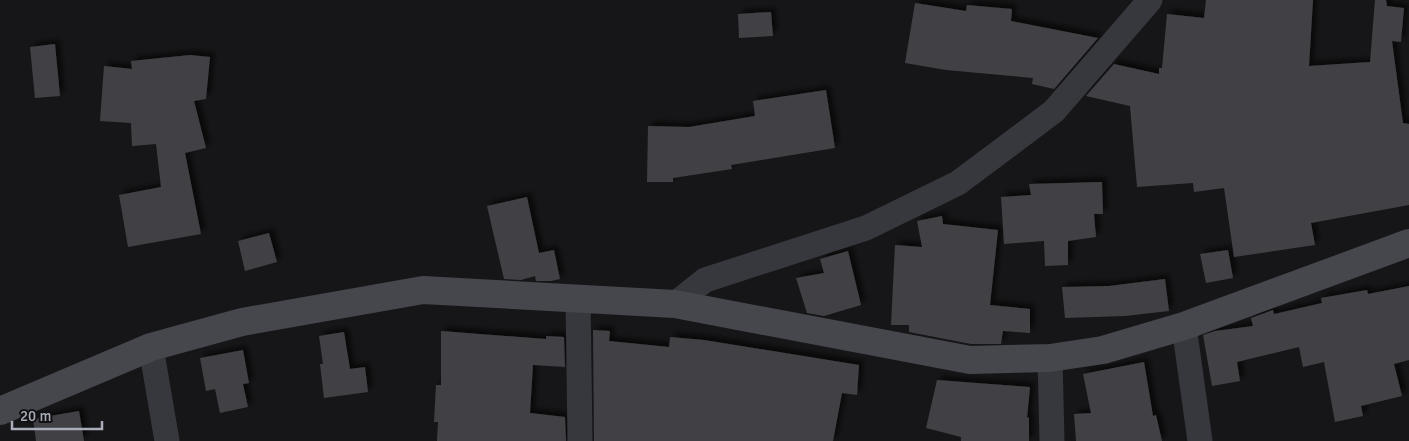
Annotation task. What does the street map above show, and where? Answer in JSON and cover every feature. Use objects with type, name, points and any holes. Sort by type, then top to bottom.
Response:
[{"type":"street","points":[[675,304],[705,280],[866,228],[958,183],[1054,111],[1150,0]]},
{"type":"street","points":[[0,411],[151,347],[242,322],[423,290],[675,304],[970,360],[1050,358],[1103,350],[1184,326],[1409,243]]},
{"type":"street","points":[[578,299],[580,441]]},
{"type":"street","points":[[1184,326],[1200,441]]},
{"type":"street","points":[[151,347],[167,441]]},
{"type":"street","points":[[1050,358],[1052,441]]},
{"type":"building","points":[[1206,0],[1313,0],[1309,66],[1370,62],[1375,0],[1386,0],[1387,6],[1404,8],[1401,42],[1392,41],[1403,123],[1409,124],[1409,205],[1311,223],[1315,245],[1234,257],[1224,188],[1194,192],[1193,183],[1137,187],[1130,106],[1086,96],[1114,64],[1159,74],[1159,68],[1162,68],[1167,14],[1204,18]]},
{"type":"building","points":[[915,3],[966,11],[967,5],[1012,9],[1011,21],[1098,38],[1054,89],[1032,84],[1033,78],[946,70],[905,63]]},
{"type":"building","points":[[771,12],[773,36],[739,38],[738,14]]},
{"type":"building","points":[[55,44],[60,96],[35,98],[30,47]]},
{"type":"building","points":[[190,55],[210,57],[206,99],[194,101],[206,148],[185,153],[201,234],[128,247],[119,195],[161,187],[156,144],[132,146],[131,123],[100,121],[104,66],[132,69],[131,61]]},
{"type":"building","points":[[826,90],[835,148],[731,165],[732,169],[673,178],[673,182],[647,182],[648,126],[689,127],[755,116],[753,101]]},
{"type":"building","points":[[1102,182],[1103,214],[1094,214],[1096,237],[1068,241],[1068,265],[1045,266],[1044,241],[1004,244],[1001,197],[1031,195],[1029,184]]},
{"type":"building","points":[[527,197],[539,253],[554,250],[560,279],[536,281],[535,276],[521,280],[504,279],[487,206]]},
{"type":"building","points":[[942,216],[943,224],[998,230],[990,305],[1030,309],[1030,333],[1003,331],[1001,344],[971,344],[909,332],[909,325],[891,325],[895,245],[922,247],[917,221]]},
{"type":"building","points":[[269,233],[277,262],[245,271],[238,241]]},
{"type":"building","points":[[1228,250],[1233,278],[1206,283],[1200,254]]},
{"type":"building","points":[[848,251],[861,305],[824,316],[807,313],[796,278],[824,273],[820,259]]},
{"type":"building","points":[[1165,279],[1169,311],[1125,316],[1065,318],[1062,287],[1109,286]]},
{"type":"building","points":[[1409,286],[1409,360],[1394,364],[1402,396],[1361,406],[1363,416],[1335,422],[1324,362],[1303,367],[1299,347],[1237,362],[1240,381],[1212,386],[1203,335],[1215,331],[1253,326],[1251,318],[1273,310],[1274,314],[1322,303],[1321,298],[1367,290],[1368,294]]},
{"type":"building","points":[[593,330],[610,331],[609,341],[669,347],[670,337],[704,340],[859,365],[857,395],[842,393],[833,441],[594,441]]},
{"type":"building","points":[[441,331],[546,339],[546,336],[564,337],[565,367],[533,365],[530,413],[565,417],[566,441],[437,441],[438,422],[434,422],[436,385],[441,385]]},
{"type":"building","points":[[344,332],[350,369],[365,367],[368,392],[324,398],[320,364],[323,364],[319,336]]},
{"type":"building","points":[[243,350],[249,383],[243,384],[248,407],[220,413],[215,389],[206,391],[200,358]]},
{"type":"building","points":[[1144,362],[1153,416],[1156,415],[1162,441],[1076,441],[1074,414],[1091,413],[1083,374]]},
{"type":"building","points":[[937,380],[1030,387],[1027,418],[1029,417],[1029,441],[961,441],[961,437],[926,428]]},
{"type":"building","points":[[79,411],[84,441],[36,441],[33,419]]}]
